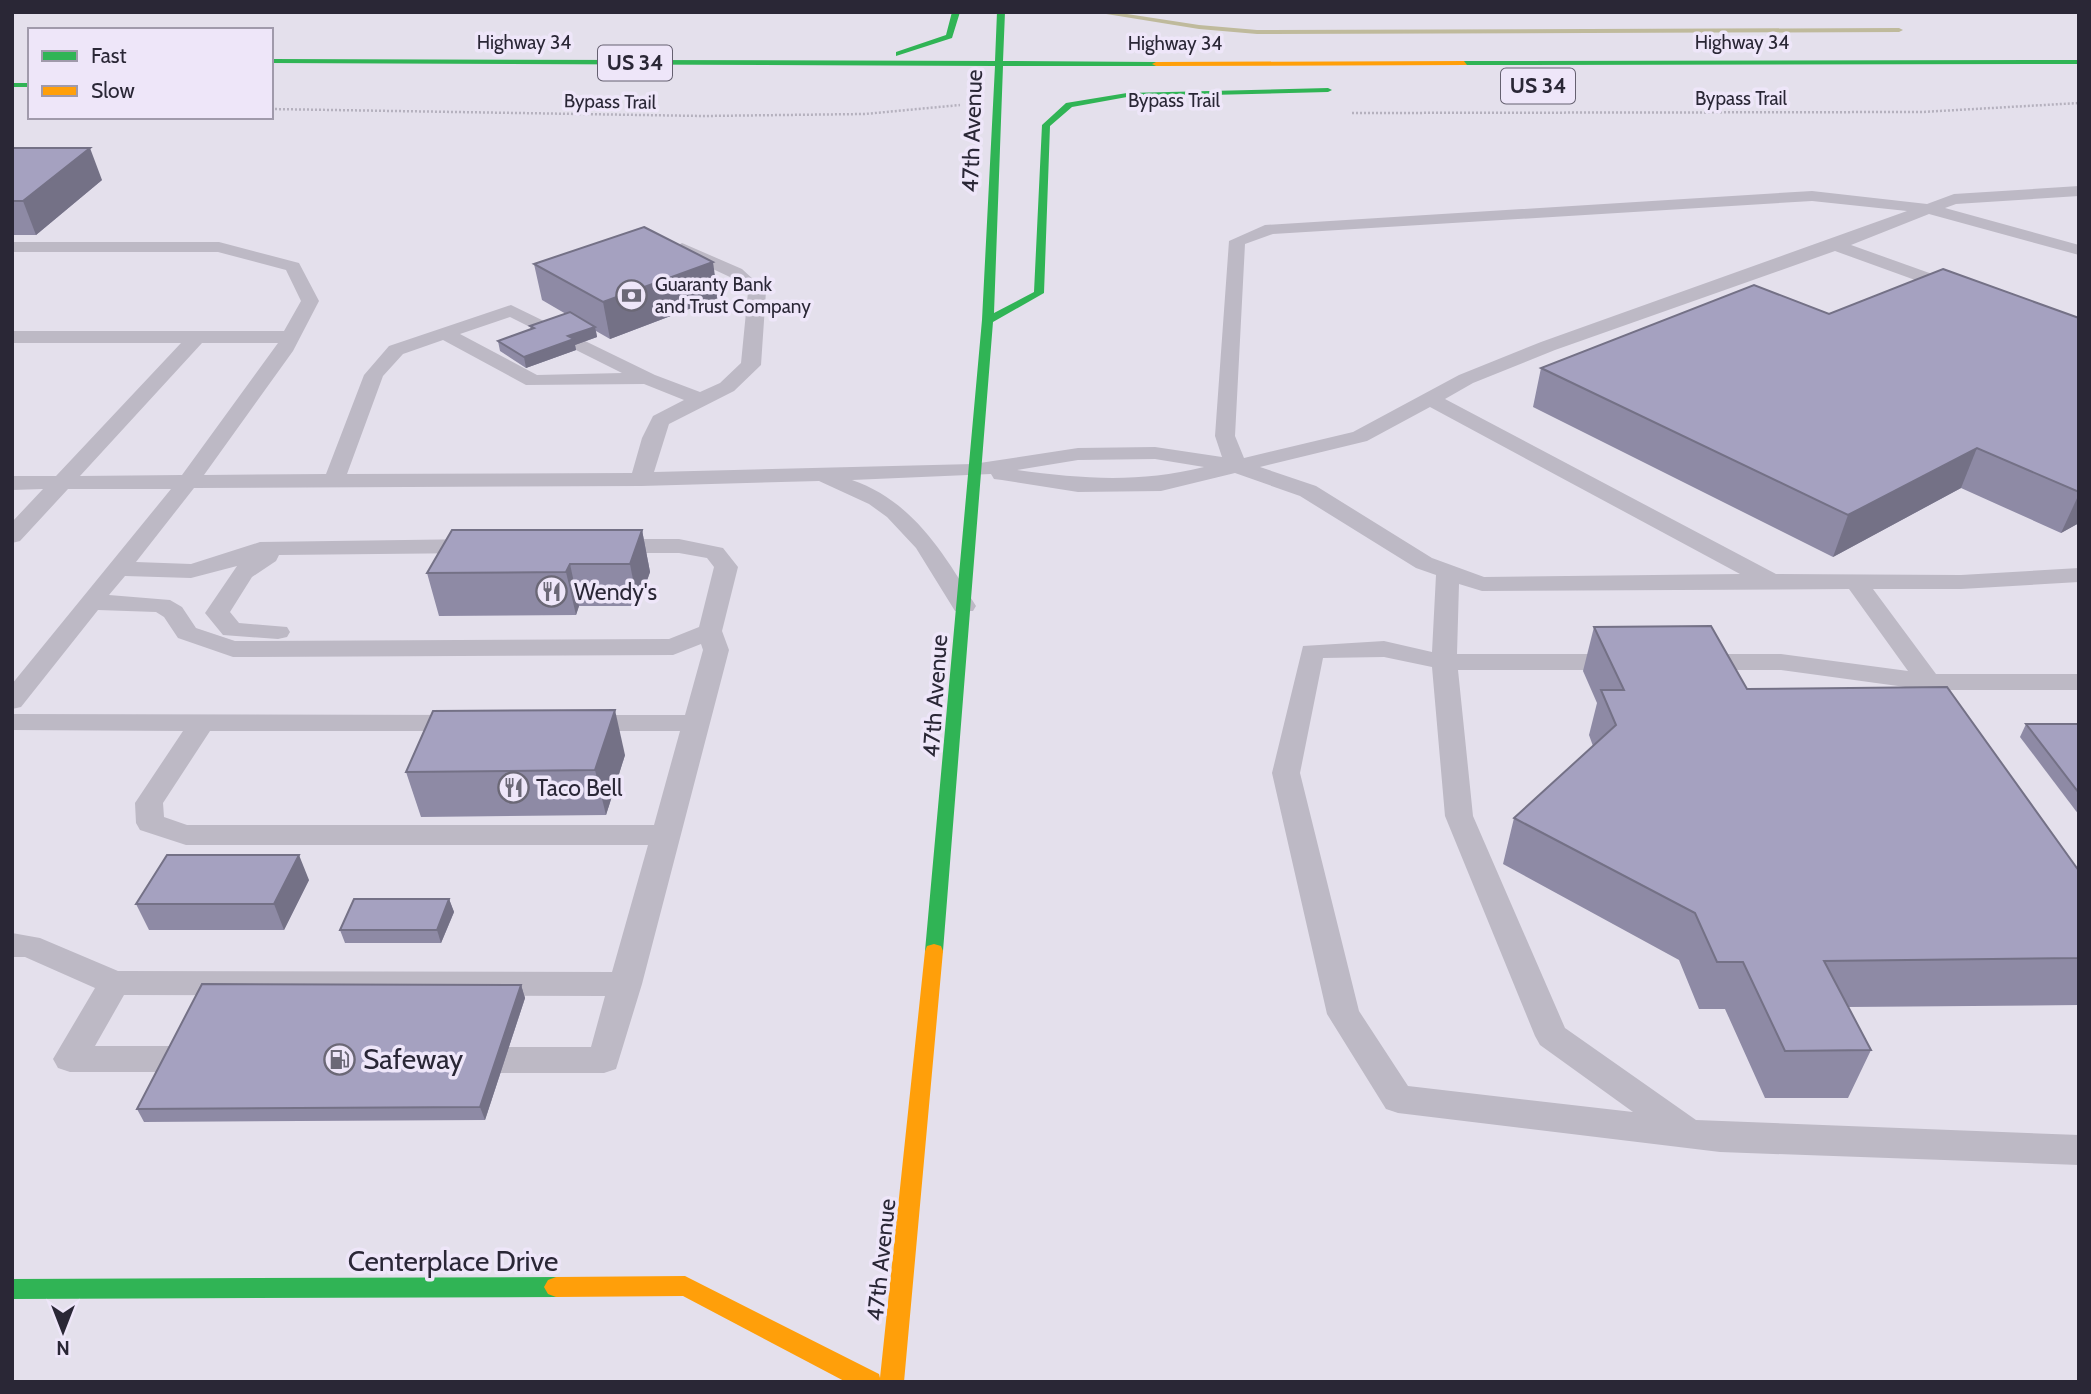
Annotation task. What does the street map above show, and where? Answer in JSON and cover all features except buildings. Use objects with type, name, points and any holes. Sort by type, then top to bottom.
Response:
[{"type":"main road","points":[[606,63],[889,55],[919,49],[949,36],[956,12]]},
{"type":"main road","name":"47th Avenue","points":[[892,1382],[950,793],[973,470],[988,320],[1001,12]]},
{"type":"main road","name":"Highway 34","points":[[273,61],[998,64],[2079,62]]},
{"type":"main road","name":"Highway 34","points":[[988,320],[1039,293],[1046,125],[1060,111],[1069,106],[1127,95],[1344,88],[1071,86]]},
{"type":"main road","name":"Centerplace Drive","points":[[12,1289],[685,1286],[870,1382]]},
{"type":"lane","points":[[973,470],[1078,485],[1161,484],[1360,437],[1466,379],[1548,346],[1835,245],[1954,199],[2079,191]]},
{"type":"lane","points":[[1236,466],[1225,436],[1237,241],[1270,229],[1812,196],[1929,209],[2079,250]]},
{"type":"lane","points":[[641,479],[660,420],[727,387],[751,365],[757,291],[736,273],[669,242]]},
{"type":"lane","points":[[1835,245],[1976,295]]},
{"type":"lane","points":[[12,247],[219,247],[293,267],[310,301],[291,337],[188,482],[12,701]]},
{"type":"lane","points":[[334,481],[374,375],[396,350],[511,310],[648,379],[699,399]]},
{"type":"lane","points":[[443,332],[533,381],[648,379]]},
{"type":"lane","points":[[12,337],[291,337]]},
{"type":"lane","points":[[12,537],[197,337]]},
{"type":"lane","points":[[1430,399],[1772,582]]},
{"type":"lane","points":[[12,483],[641,479],[973,470],[1078,454],[1155,453],[1236,466],[1308,491],[1424,563],[1482,584],[1961,582],[2079,575]]},
{"type":"lane","points":[[814,474],[854,486],[890,507],[919,533],[964,606]]},
{"type":"lane","points":[[117,569],[191,571],[218,565],[260,550],[296,547],[501,546]]},
{"type":"lane","points":[[439,1060],[604,1060],[626,984],[716,650],[710,631],[726,567],[715,553],[679,546],[583,546]]},
{"type":"lane","points":[[296,547],[259,559],[234,582],[217,613],[232,630],[278,632],[647,629],[673,647]]},
{"type":"lane","points":[[1448,572],[1444,663],[1459,816],[1552,1037],[1688,1133]]},
{"type":"lane","points":[[1856,582],[1953,717]]},
{"type":"lane","points":[[91,602],[161,605],[173,612],[187,633],[233,649],[673,647],[710,631]]},
{"type":"lane","points":[[1646,663],[1444,663],[1384,649],[1312,651],[1286,773],[1343,1014],[1398,1099],[1688,1133],[2079,1150]]},
{"type":"lane","points":[[1673,663],[1781,663],[1930,682],[2079,682]]},
{"type":"lane","points":[[12,722],[490,723]]},
{"type":"lane","points":[[202,723],[149,803],[150,823],[186,835],[666,835]]},
{"type":"lane","points":[[559,723],[696,723]]},
{"type":"lane","points":[[12,946],[29,946],[115,983],[626,984]]},
{"type":"lane","points":[[115,983],[70,1059],[234,1059]]},
{"type":"path","name":"Bypass Trail","points":[[273,109],[730,116],[865,114],[996,91]]},
{"type":"path","name":"Bypass Trail","points":[[1342,114],[1922,112],[2079,103]]},
{"type":"waterway","points":[[1097,12],[1199,27],[1257,32],[1899,30]]},
{"type":"traffic: fast","points":[[899,54],[949,36],[956,12]]},
{"type":"traffic: fast","points":[[934,951],[988,320],[1001,12]]},
{"type":"traffic: fast","points":[[273,61],[1156,64]]},
{"type":"traffic: fast","points":[[1464,63],[2079,62]]},
{"type":"traffic: fast","points":[[12,85],[28,85]]},
{"type":"traffic: fast","points":[[988,320],[1039,293],[1046,125],[1069,105],[1127,95],[1328,90]]},
{"type":"traffic: fast","points":[[12,1289],[556,1287]]},
{"type":"traffic: slow","points":[[1156,64],[1464,63]]},
{"type":"traffic: slow","points":[[892,1382],[934,951]]},
{"type":"traffic: slow","points":[[556,1287],[685,1286],[870,1382]]},
{"type":"place","name":"Guaranty Bank and Trust Company","points":[[632,295]]},
{"type":"place","name":"Wendy's","points":[[551,592]]},
{"type":"place","name":"Taco Bell","points":[[513,788]]},
{"type":"place","name":"Safeway","points":[[340,1059]]}]
